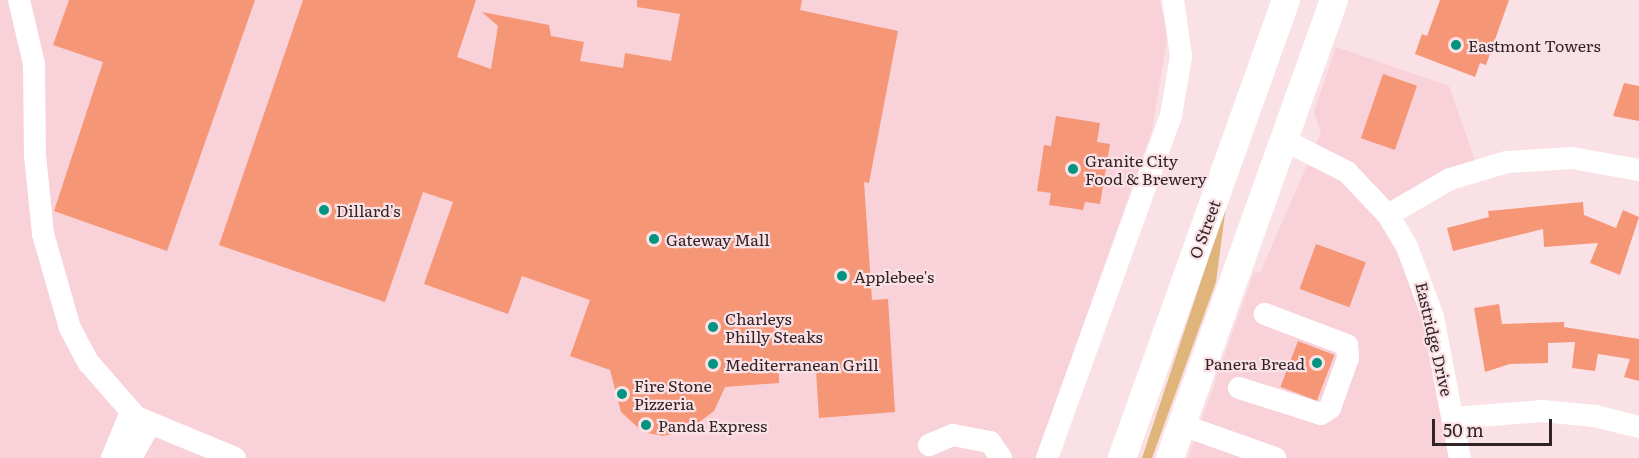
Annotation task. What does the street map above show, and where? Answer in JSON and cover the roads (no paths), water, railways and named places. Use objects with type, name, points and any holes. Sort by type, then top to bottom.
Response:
[{"type":"main road","name":"O Street","points":[[1122,458],[1286,0]]},
{"type":"main road","points":[[1170,458],[1334,0]]},
{"type":"street","points":[[19,0],[33,55],[38,199],[52,274],[89,363],[131,412],[149,425],[235,458]]},
{"type":"street","points":[[1047,458],[1171,116],[1181,56],[1173,0]]},
{"type":"street","name":"Eastridge Drive","points":[[1284,140],[1347,172],[1388,215],[1421,279],[1460,458]]},
{"type":"street","points":[[1388,215],[1450,180],[1507,162],[1572,158],[1639,170]]},
{"type":"street","points":[[1239,388],[1321,414],[1330,408],[1348,357],[1345,344],[1265,314]]},
{"type":"street","points":[[1453,418],[1542,411],[1595,416],[1639,427]]},
{"type":"street","points":[[112,458],[131,412]]},
{"type":"street","points":[[131,458],[149,425]]},
{"type":"street","points":[[1182,425],[1227,450],[1275,458]]},
{"type":"street","points":[[929,445],[953,435],[990,442],[1001,458]]},
{"type":"place","name":"Eastmont Towers","points":[[1456,45]]},
{"type":"place","name":"Granite City Food & Brewery","points":[[1073,169]]},
{"type":"place","name":"Dillard's","points":[[324,210]]},
{"type":"place","name":"Gateway Mall","points":[[654,239]]},
{"type":"place","name":"Applebee's","points":[[842,276]]},
{"type":"place","name":"Charleys Philly Steaks","points":[[713,327]]},
{"type":"place","name":"Panera Bread","points":[[1317,363]]},
{"type":"place","name":"Mediterranean Grill","points":[[713,364]]},
{"type":"place","name":"Fire Stone Pizzeria","points":[[622,394]]},
{"type":"place","name":"Panda Express","points":[[646,425]]}]
